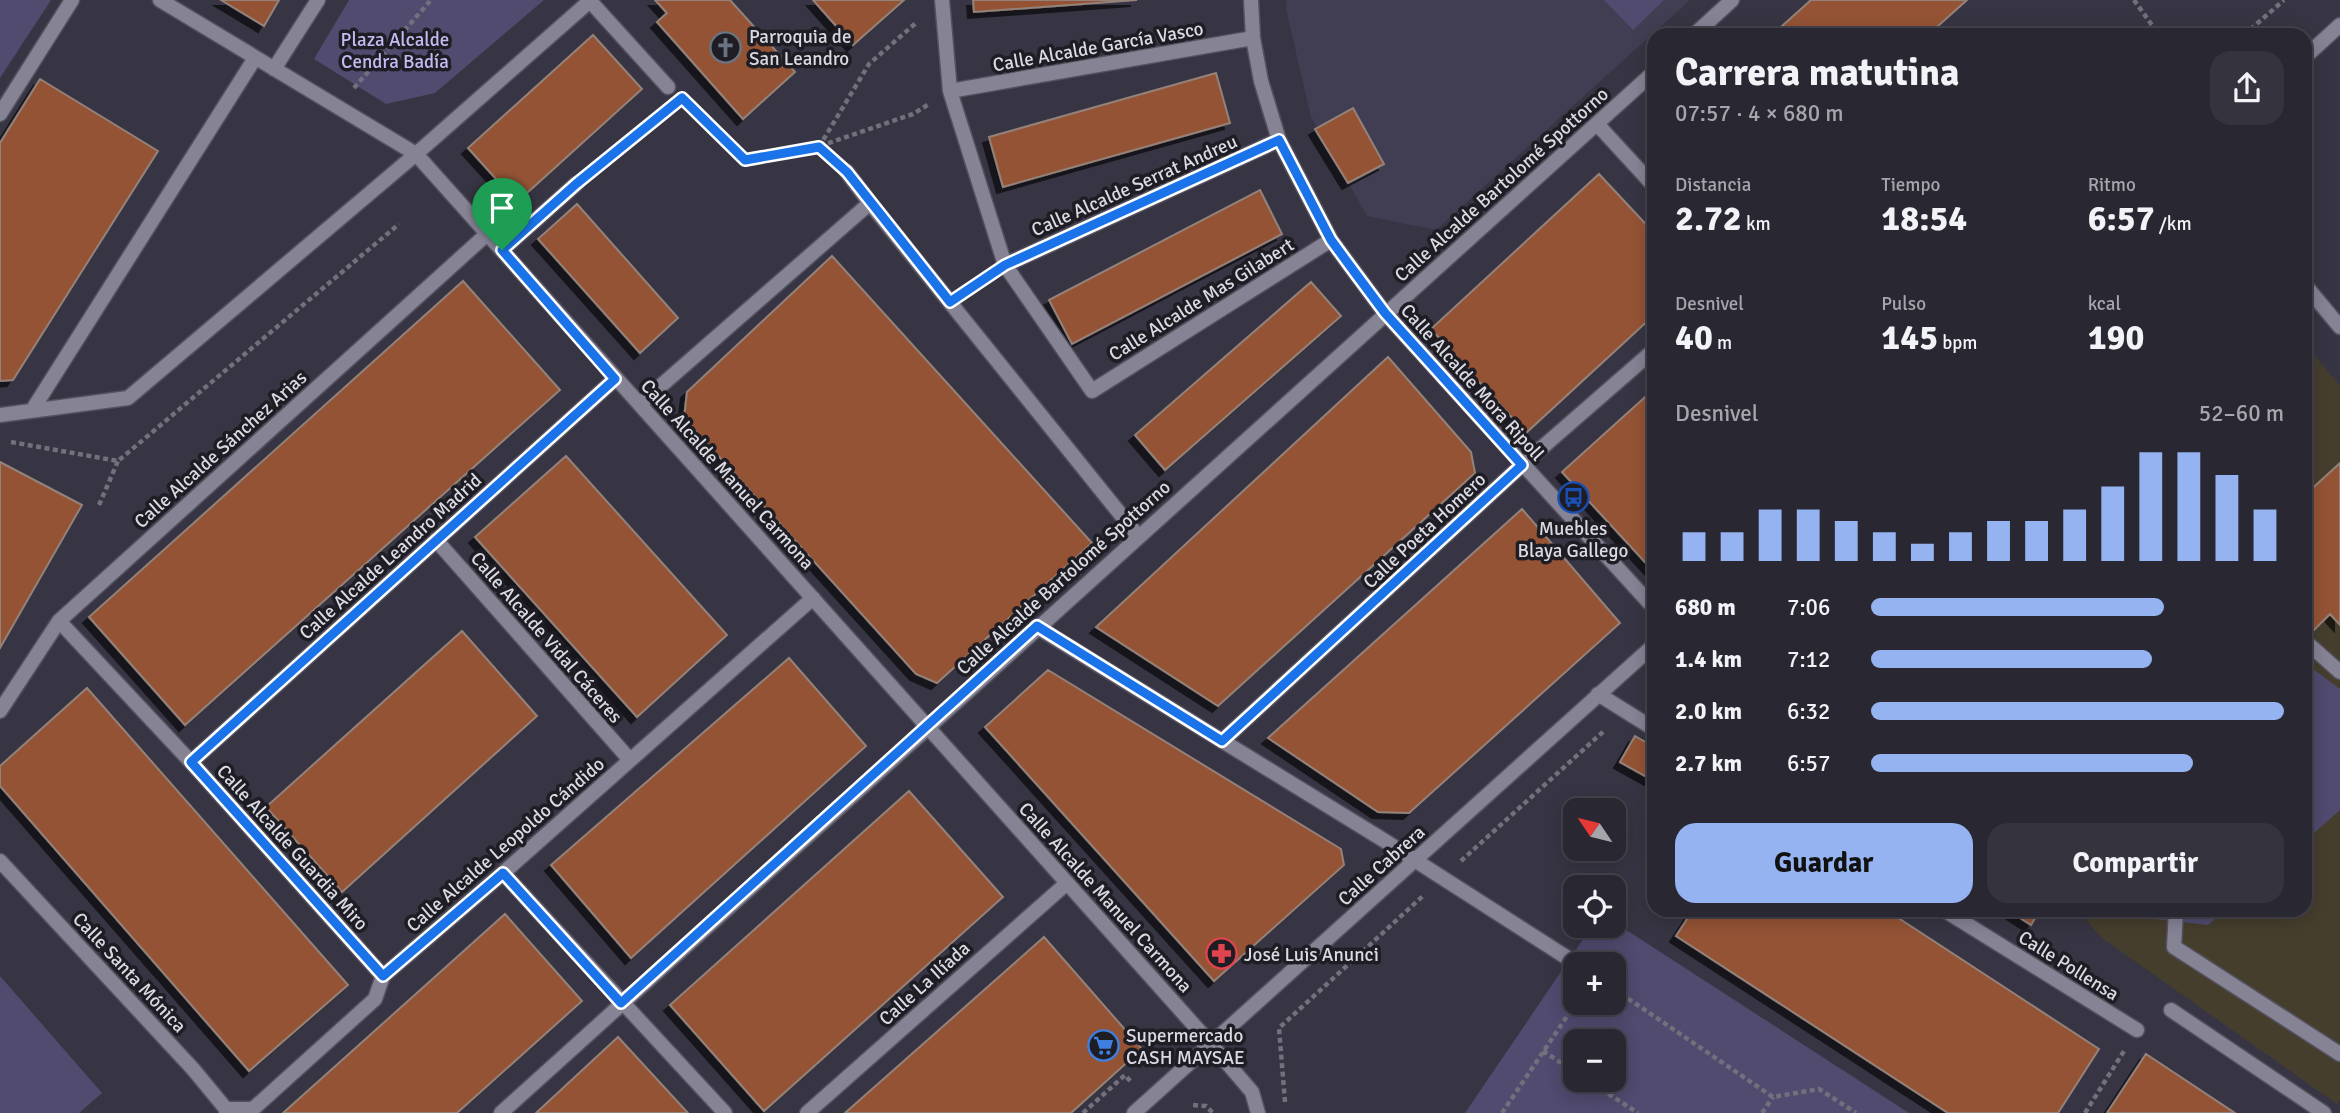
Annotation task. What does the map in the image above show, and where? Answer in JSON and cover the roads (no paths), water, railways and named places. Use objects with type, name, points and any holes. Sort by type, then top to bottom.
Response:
[{"type":"street","points":[[0,114],[72,0]]},
{"type":"street","name":"Calle Alcalde Manuel Carmona","points":[[160,0],[416,154],[1210,1043],[1252,1091],[1258,1113]]},
{"type":"street","points":[[275,69],[318,0]]},
{"type":"street","points":[[942,0],[950,91],[1005,265]]},
{"type":"street","name":"Calle Alcalde Mora Ripoll","points":[[1251,0],[1252,38],[1261,81],[1279,140],[1331,240],[1385,313],[1647,600]]},
{"type":"street","points":[[1702,28],[1732,0]]},
{"type":"street","points":[[0,415],[128,398],[416,154],[591,1],[668,87]]},
{"type":"street","points":[[2312,51],[2340,25]]},
{"type":"street","name":"Calle Alcalde García Vasco","points":[[950,91],[1252,38]]},
{"type":"street","points":[[33,409],[255,58]]},
{"type":"street","name":"Calle Alcalde Bartolomé Spottorno","points":[[501,1113],[1037,626],[1647,78]]},
{"type":"street","points":[[1597,124],[1647,178]]},
{"type":"street","name":"Calle Alcalde Serrat Andreu","points":[[1005,265],[1279,140]]},
{"type":"street","points":[[847,172],[1138,536]]},
{"type":"street","points":[[502,250],[576,184]]},
{"type":"street","points":[[639,404],[870,203]]},
{"type":"street","name":"Calle Alcalde Sánchez Arias","points":[[0,711],[59,621],[487,234]]},
{"type":"street","name":"Calle Alcalde Mas Gilabert","points":[[1005,265],[1092,391],[1331,240]]},
{"type":"street","points":[[2312,293],[2340,327]]},
{"type":"street","name":"Calle Poeta Homero","points":[[1222,741],[1522,465],[1647,356]]},
{"type":"street","name":"Calle Alcalde Leandro Madrid","points":[[191,762],[615,379]]},
{"type":"street","name":"Calle Alcalde Vidal Cáceres","points":[[436,540],[630,760]]},
{"type":"street","name":"Calle Alcalde Leopoldo Cándido","points":[[226,1111],[253,1109],[375,999],[383,976],[813,598]]},
{"type":"street","name":"Calle Alcalde Guardia Miro","points":[[59,621],[191,762],[383,976]]},
{"type":"street","points":[[1037,626],[1415,860],[1563,955]]},
{"type":"street","points":[[2312,647],[2340,671]]},
{"type":"street","name":"Calle Cabrera","points":[[1134,1113],[1647,651]]},
{"type":"street","points":[[1598,694],[1647,724]]},
{"type":"street","name":"Calle Santa Mónica","points":[[0,860],[193,1069],[226,1111]]},
{"type":"street","points":[[503,873],[725,1113]]},
{"type":"street","name":"Calle La Ilíada","points":[[807,1113],[1067,883]]},
{"type":"street","name":"Calle Pollensa","points":[[1955,917],[2137,1030]]},
{"type":"street","points":[[2176,917],[2174,947],[2340,1054]]},
{"type":"street","points":[[2171,1010],[2324,1113]]},
{"type":"place","name":"Parroquia de San Leandro","points":[[726,47]]},
{"type":"place","name":"Muebles Blaya Gallego","points":[[1573,497]]},
{"type":"place","name":"José Luis Anunci","points":[[1221,954]]},
{"type":"place","name":"Supermercado CASH MAYSAE","points":[[1103,1046]]},
{"type":"park label","name":"Plaza Alcalde Cendra Badía","points":[[395,50]]}]
